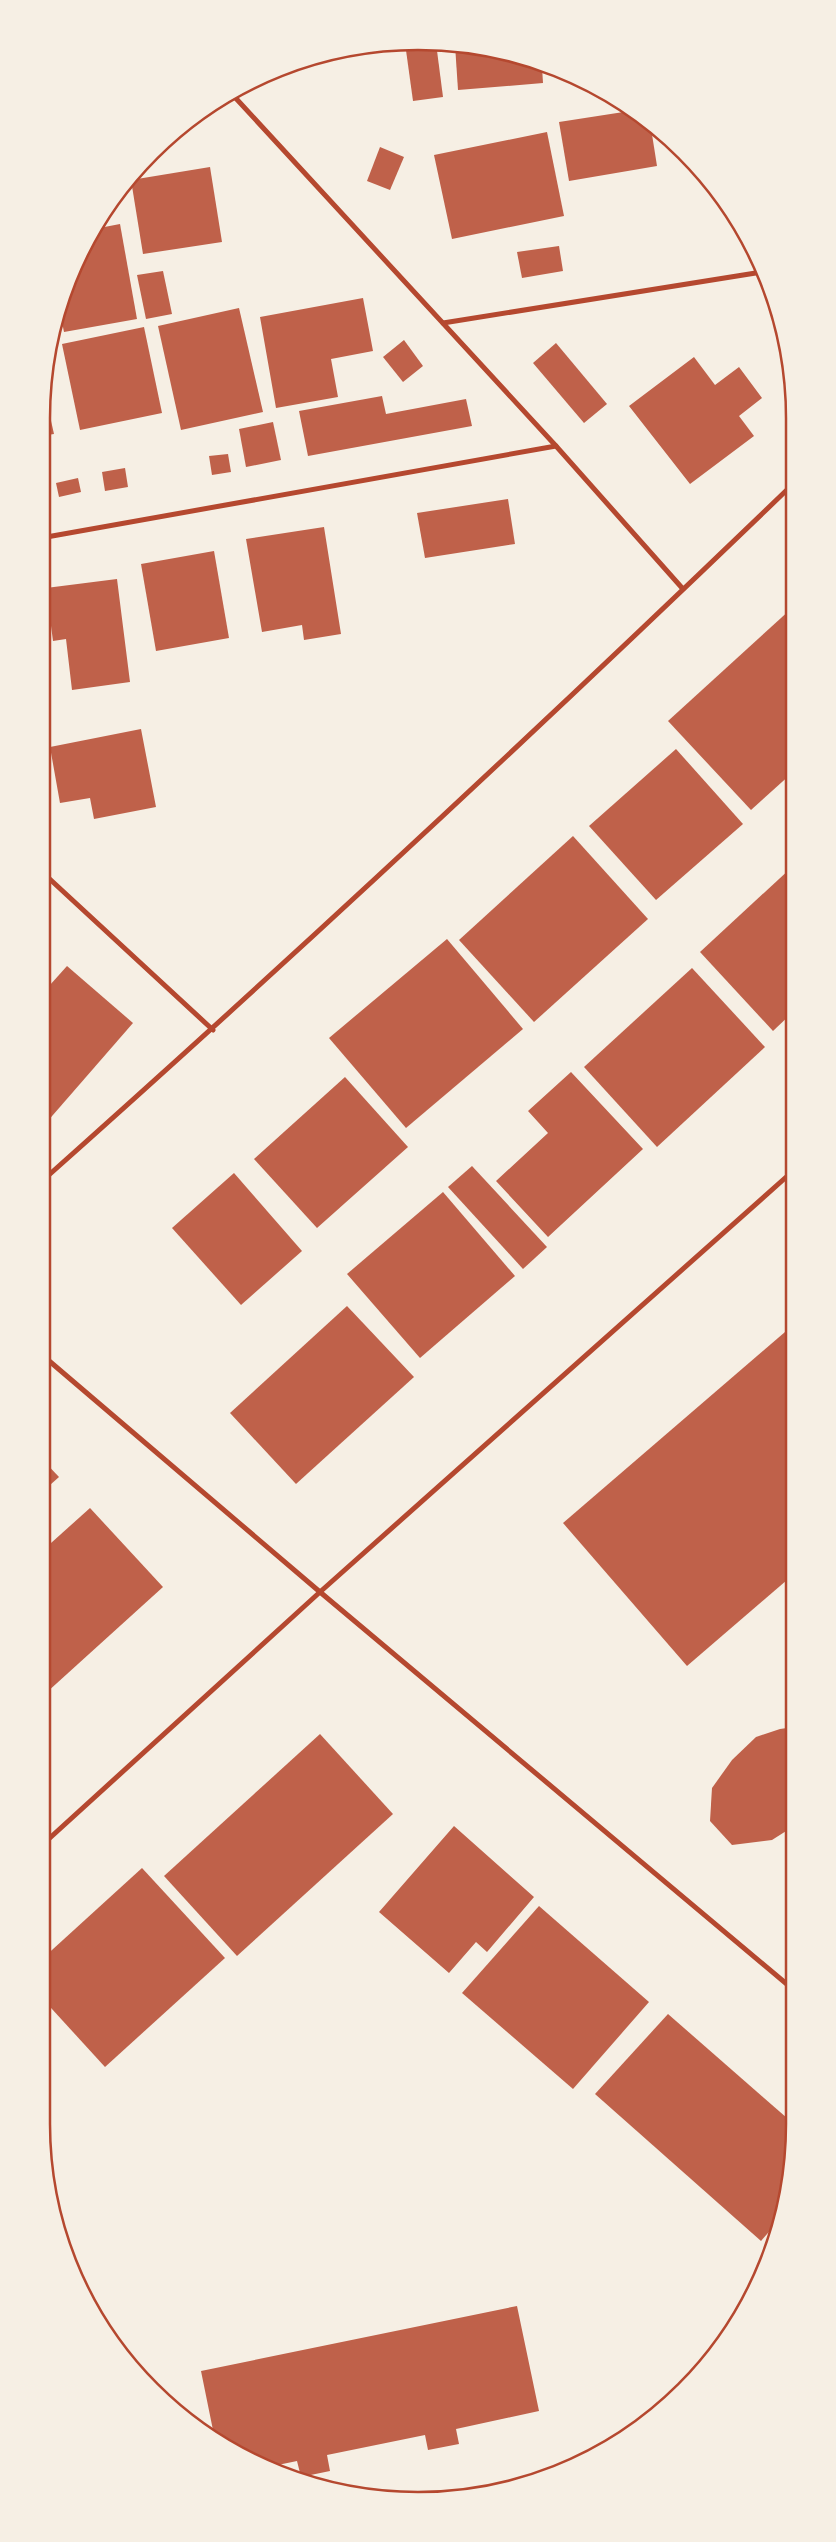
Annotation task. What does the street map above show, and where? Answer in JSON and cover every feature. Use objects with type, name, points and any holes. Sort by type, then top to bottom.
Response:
[{"type":"street","points":[[236,98],[556,446],[684,589]]},
{"type":"street","points":[[443,323],[756,273]]},
{"type":"street","points":[[50,536],[556,446]]},
{"type":"street","points":[[50,1174],[213,1030],[684,589],[786,491]]},
{"type":"street","points":[[50,879],[213,1030]]},
{"type":"street","points":[[50,1838],[320,1592],[786,1177]]},
{"type":"street","points":[[50,1362],[786,1984]]},
{"type":"building","points":[[406,50],[437,51],[443,97],[413,101]]},
{"type":"building","points":[[455,52],[490,57],[542,72],[543,83],[458,90]]},
{"type":"building","points":[[622,112],[652,134],[657,166],[569,181],[559,122]]},
{"type":"building","points":[[547,132],[564,216],[452,239],[434,155]]},
{"type":"building","points":[[380,147],[404,157],[390,190],[367,181]]},
{"type":"building","points":[[210,167],[222,242],[143,254],[132,186],[138,179]]},
{"type":"building","points":[[120,224],[137,319],[64,332],[63,325],[78,277],[103,227]]},
{"type":"building","points":[[559,246],[563,271],[522,278],[517,252]]},
{"type":"building","points":[[163,271],[172,314],[146,319],[137,275]]},
{"type":"building","points":[[363,298],[373,351],[331,359],[338,397],[276,408],[260,317]]},
{"type":"building","points":[[239,308],[263,412],[181,430],[158,326]]},
{"type":"building","points":[[144,327],[162,413],[80,430],[62,344]]},
{"type":"building","points":[[404,340],[423,366],[403,382],[383,357]]},
{"type":"building","points":[[556,343],[607,404],[584,423],[533,363]]},
{"type":"building","points":[[694,357],[715,385],[739,367],[762,398],[739,416],[754,436],[690,484],[629,406]]},
{"type":"building","points":[[382,396],[386,414],[466,399],[472,426],[308,456],[299,411]]},
{"type":"building","points":[[50,417],[54,434],[50,435]]},
{"type":"building","points":[[273,422],[281,460],[246,467],[239,429]]},
{"type":"building","points":[[228,454],[231,472],[212,475],[209,456]]},
{"type":"building","points":[[125,468],[128,487],[105,491],[102,472]]},
{"type":"building","points":[[78,478],[81,492],[59,497],[56,483]]},
{"type":"building","points":[[508,499],[515,544],[425,558],[417,513]]},
{"type":"building","points":[[324,527],[341,634],[304,640],[302,625],[262,632],[246,539]]},
{"type":"building","points":[[214,551],[229,638],[156,651],[141,564]]},
{"type":"building","points":[[117,579],[130,682],[72,690],[66,639],[53,641],[50,618],[50,587]]},
{"type":"building","points":[[786,613],[786,778],[751,810],[668,721]]},
{"type":"building","points":[[141,729],[156,807],[94,819],[90,798],[60,803],[50,747]]},
{"type":"building","points":[[676,749],[743,824],[656,900],[589,826]]},
{"type":"building","points":[[573,836],[648,919],[534,1022],[459,940]]},
{"type":"building","points":[[786,873],[786,1019],[773,1031],[700,952]]},
{"type":"building","points":[[447,939],[523,1029],[406,1128],[329,1038]]},
{"type":"building","points":[[67,966],[133,1023],[50,1118],[50,985]]},
{"type":"building","points":[[692,968],[765,1047],[657,1147],[584,1067]]},
{"type":"building","points":[[571,1072],[643,1149],[548,1237],[496,1181],[548,1133],[528,1111]]},
{"type":"building","points":[[345,1077],[408,1147],[317,1228],[254,1159]]},
{"type":"building","points":[[472,1166],[547,1247],[523,1269],[448,1187]]},
{"type":"building","points":[[234,1173],[302,1251],[241,1305],[172,1228]]},
{"type":"building","points":[[443,1192],[515,1276],[420,1358],[347,1274]]},
{"type":"building","points":[[347,1306],[414,1377],[296,1484],[230,1413]]},
{"type":"building","points":[[786,1331],[786,1581],[687,1666],[563,1523]]},
{"type":"building","points":[[50,1468],[59,1477],[50,1485]]},
{"type":"building","points":[[90,1508],[163,1587],[50,1689],[50,1544]]},
{"type":"building","points":[[786,1728],[786,1831],[772,1840],[732,1845],[710,1821],[712,1788],[732,1760],[756,1737]]},
{"type":"building","points":[[320,1734],[393,1814],[237,1956],[164,1876]]},
{"type":"building","points":[[454,1826],[534,1897],[487,1952],[476,1942],[449,1973],[379,1912]]},
{"type":"building","points":[[142,1868],[225,1958],[105,2067],[50,2007],[50,1952]]},
{"type":"building","points":[[539,1906],[649,2002],[573,2089],[462,1993]]},
{"type":"building","points":[[668,2014],[786,2117],[783,2172],[779,2196],[769,2232],[761,2241],[595,2094]]},
{"type":"building","points":[[517,2306],[539,2411],[456,2429],[459,2444],[428,2450],[425,2435],[327,2455],[330,2471],[310,2475],[300,2472],[297,2461],[277,2464],[234,2443],[213,2429],[201,2371]]}]
